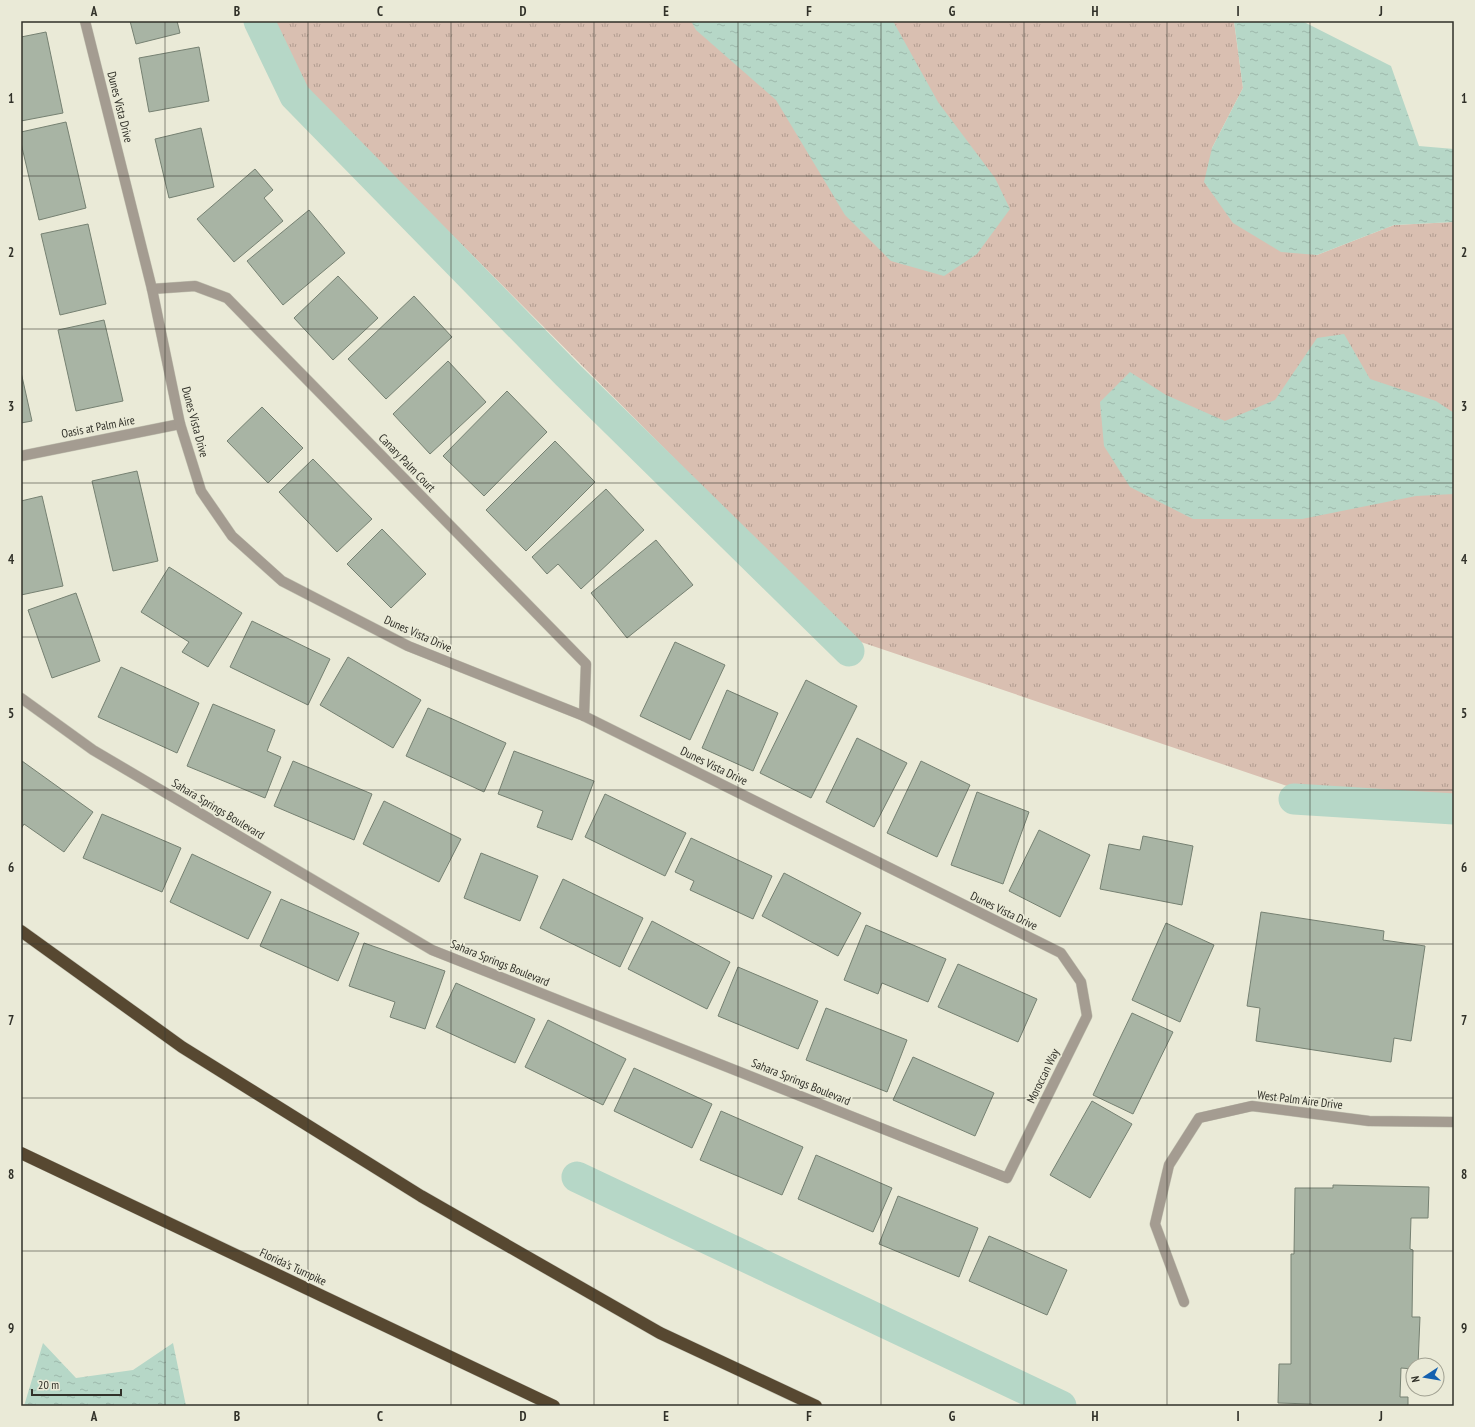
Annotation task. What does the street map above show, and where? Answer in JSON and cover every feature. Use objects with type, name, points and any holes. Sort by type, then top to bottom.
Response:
[{"type":"highway","points":[[21,931],[182,1047],[421,1196],[660,1333],[816,1406]]},
{"type":"highway","name":"Florida's Turnpike","points":[[21,1153],[554,1406]]},
{"type":"street","name":"Dunes Vista Drive","points":[[85,21],[152,289],[180,424],[201,491],[232,536],[282,581],[408,646],[584,716],[1061,953],[1081,982]]},
{"type":"street","name":"Canary Palm Court","points":[[152,289],[195,286],[227,298],[586,664],[584,716]]},
{"type":"street","name":"Oasis at Palm Aire","points":[[21,456],[180,424]]},
{"type":"street","name":"Sahara Springs Boulevard","points":[[21,698],[93,750],[432,950],[1007,1178]]},
{"type":"street","name":"Moroccan Way","points":[[1007,1178],[1086,1016],[1081,982]]},
{"type":"street","name":"West Palm Aire Drive","points":[[1184,1302],[1156,1224],[1169,1165],[1199,1118],[1252,1106],[1369,1121],[1454,1122]]},
{"type":"green space","points":[[273,21],[1234,21],[1243,88],[1212,148],[1317,255],[1394,225],[1454,222],[1454,795],[1290,787],[855,640],[307,89]]},
{"type":"water","points":[[691,21],[893,21],[938,102],[995,178],[1010,209],[977,254],[944,276],[891,261],[845,215],[776,100],[696,30]]},
{"type":"water","points":[[1234,21],[1302,21],[1391,66],[1419,146],[1454,149],[1454,222],[1394,225],[1317,255],[1281,252],[1233,223],[1204,182],[1212,148],[1243,88]]},
{"type":"water","points":[[1344,334],[1370,379],[1436,401],[1454,413],[1454,494],[1416,496],[1302,519],[1193,519],[1130,487],[1104,446],[1100,402],[1130,372],[1166,395],[1225,421],[1275,400],[1317,338]]},
{"type":"water","points":[[43,1343],[76,1378],[133,1370],[173,1343],[186,1406],[24,1406]]},
{"type":"building","points":[[130,21],[177,21],[180,33],[136,44]]},
{"type":"building","points":[[46,32],[63,113],[21,121],[21,37]]},
{"type":"building","points":[[199,47],[209,101],[149,112],[139,58]]},
{"type":"building","points":[[66,122],[86,208],[39,220],[21,143],[21,132]]},
{"type":"building","points":[[201,128],[214,187],[169,198],[155,139]]},
{"type":"building","points":[[255,169],[273,190],[264,198],[283,221],[234,262],[197,219]]},
{"type":"building","points":[[309,210],[345,253],[283,305],[247,261]]},
{"type":"building","points":[[88,224],[106,304],[60,315],[41,234]]},
{"type":"building","points":[[338,276],[378,318],[333,360],[294,318]]},
{"type":"building","points":[[414,296],[452,337],[386,399],[348,359]]},
{"type":"building","points":[[104,320],[123,401],[76,411],[58,330]]},
{"type":"building","points":[[448,361],[486,402],[430,454],[393,414]]},
{"type":"building","points":[[21,372],[32,421],[21,423]]},
{"type":"building","points":[[507,391],[547,432],[484,496],[443,456]]},
{"type":"building","points":[[262,407],[303,448],[268,483],[227,441]]},
{"type":"building","points":[[555,441],[595,482],[526,551],[486,510]]},
{"type":"building","points":[[313,459],[372,519],[337,552],[279,492]]},
{"type":"building","points":[[137,471],[158,561],[113,571],[92,481]]},
{"type":"building","points":[[606,489],[644,530],[581,589],[558,564],[547,574],[532,557]]},
{"type":"building","points":[[42,496],[63,586],[21,595],[21,501]]},
{"type":"building","points":[[382,529],[426,574],[391,608],[347,564]]},
{"type":"building","points":[[656,540],[693,585],[627,638],[591,593]]},
{"type":"building","points":[[169,567],[242,613],[208,667],[182,652],[189,642],[141,612]]},
{"type":"building","points":[[76,593],[100,661],[52,678],[28,610]]},
{"type":"building","points":[[252,621],[330,659],[308,705],[230,667]]},
{"type":"building","points":[[675,642],[725,665],[690,740],[640,716]]},
{"type":"building","points":[[348,657],[421,700],[393,748],[320,705]]},
{"type":"building","points":[[121,667],[199,703],[177,753],[98,717]]},
{"type":"building","points":[[806,680],[857,706],[811,798],[760,773]]},
{"type":"building","points":[[727,690],[778,713],[753,771],[702,748]]},
{"type":"building","points":[[213,704],[275,730],[267,751],[281,757],[265,798],[187,766]]},
{"type":"building","points":[[428,708],[506,743],[484,792],[406,756]]},
{"type":"building","points":[[857,738],[907,763],[874,827],[826,802]]},
{"type":"building","points":[[514,751],[594,781],[572,840],[537,827],[543,811],[498,794]]},
{"type":"building","points":[[22,761],[93,812],[64,852],[24,824],[21,829]]},
{"type":"building","points":[[293,761],[372,794],[354,840],[274,806]]},
{"type":"building","points":[[921,761],[970,785],[937,857],[887,833]]},
{"type":"building","points":[[977,792],[1029,812],[1003,884],[951,865]]},
{"type":"building","points":[[605,794],[686,833],[665,876],[585,837]]},
{"type":"building","points":[[384,801],[461,839],[439,882],[363,844]]},
{"type":"building","points":[[102,814],[181,848],[162,892],[83,858]]},
{"type":"building","points":[[1039,830],[1090,855],[1060,917],[1009,891]]},
{"type":"building","points":[[1143,836],[1193,846],[1182,905],[1100,889],[1109,844],[1140,850]]},
{"type":"building","points":[[691,838],[772,876],[753,919],[690,890],[694,881],[675,872]]},
{"type":"building","points":[[481,853],[538,876],[520,921],[464,898]]},
{"type":"building","points":[[192,854],[271,892],[248,939],[170,902]]},
{"type":"building","points":[[784,873],[861,913],[838,956],[762,916]]},
{"type":"building","points":[[563,879],[643,918],[620,967],[540,928]]},
{"type":"building","points":[[281,899],[359,933],[338,981],[260,946]]},
{"type":"building","points":[[1261,912],[1384,931],[1383,940],[1425,946],[1411,1041],[1394,1038],[1391,1062],[1256,1041],[1260,1008],[1247,1006]]},
{"type":"building","points":[[652,921],[730,962],[707,1009],[628,969]]},
{"type":"building","points":[[1166,923],[1214,945],[1180,1022],[1132,1000]]},
{"type":"building","points":[[866,925],[946,959],[928,1002],[882,983],[878,994],[844,980]]},
{"type":"building","points":[[364,943],[445,971],[425,1029],[390,1017],[395,1002],[349,986]]},
{"type":"building","points":[[958,964],[1037,999],[1018,1042],[938,1007]]},
{"type":"building","points":[[738,967],[818,1001],[798,1049],[718,1016]]},
{"type":"building","points":[[456,983],[535,1019],[515,1063],[436,1027]]},
{"type":"building","points":[[826,1008],[907,1040],[887,1092],[806,1060]]},
{"type":"building","points":[[1132,1013],[1173,1032],[1133,1114],[1093,1095]]},
{"type":"building","points":[[548,1020],[626,1059],[603,1105],[525,1067]]},
{"type":"building","points":[[913,1057],[994,1093],[975,1136],[893,1100]]},
{"type":"building","points":[[634,1068],[712,1104],[692,1148],[614,1111]]},
{"type":"building","points":[[1092,1101],[1132,1124],[1090,1198],[1050,1175]]},
{"type":"building","points":[[721,1111],[803,1147],[782,1195],[700,1160]]},
{"type":"building","points":[[816,1155],[892,1188],[873,1232],[798,1199]]},
{"type":"building","points":[[1333,1185],[1429,1187],[1428,1218],[1411,1218],[1410,1249],[1413,1250],[1412,1317],[1420,1317],[1418,1357],[1405,1357],[1405,1368],[1401,1368],[1400,1397],[1408,1397],[1408,1406],[1312,1406],[1312,1404],[1278,1403],[1279,1364],[1291,1364],[1291,1254],[1294,1254],[1295,1188],[1333,1188]]},
{"type":"building","points":[[898,1196],[978,1228],[959,1277],[879,1244]]},
{"type":"building","points":[[989,1236],[1067,1270],[1047,1315],[969,1281]]},
{"type":"waterway","points":[[259,21],[295,96],[567,374],[849,651]]},
{"type":"waterway","points":[[1294,799],[1454,809]]},
{"type":"waterway","points":[[577,1177],[1061,1406]]}]
